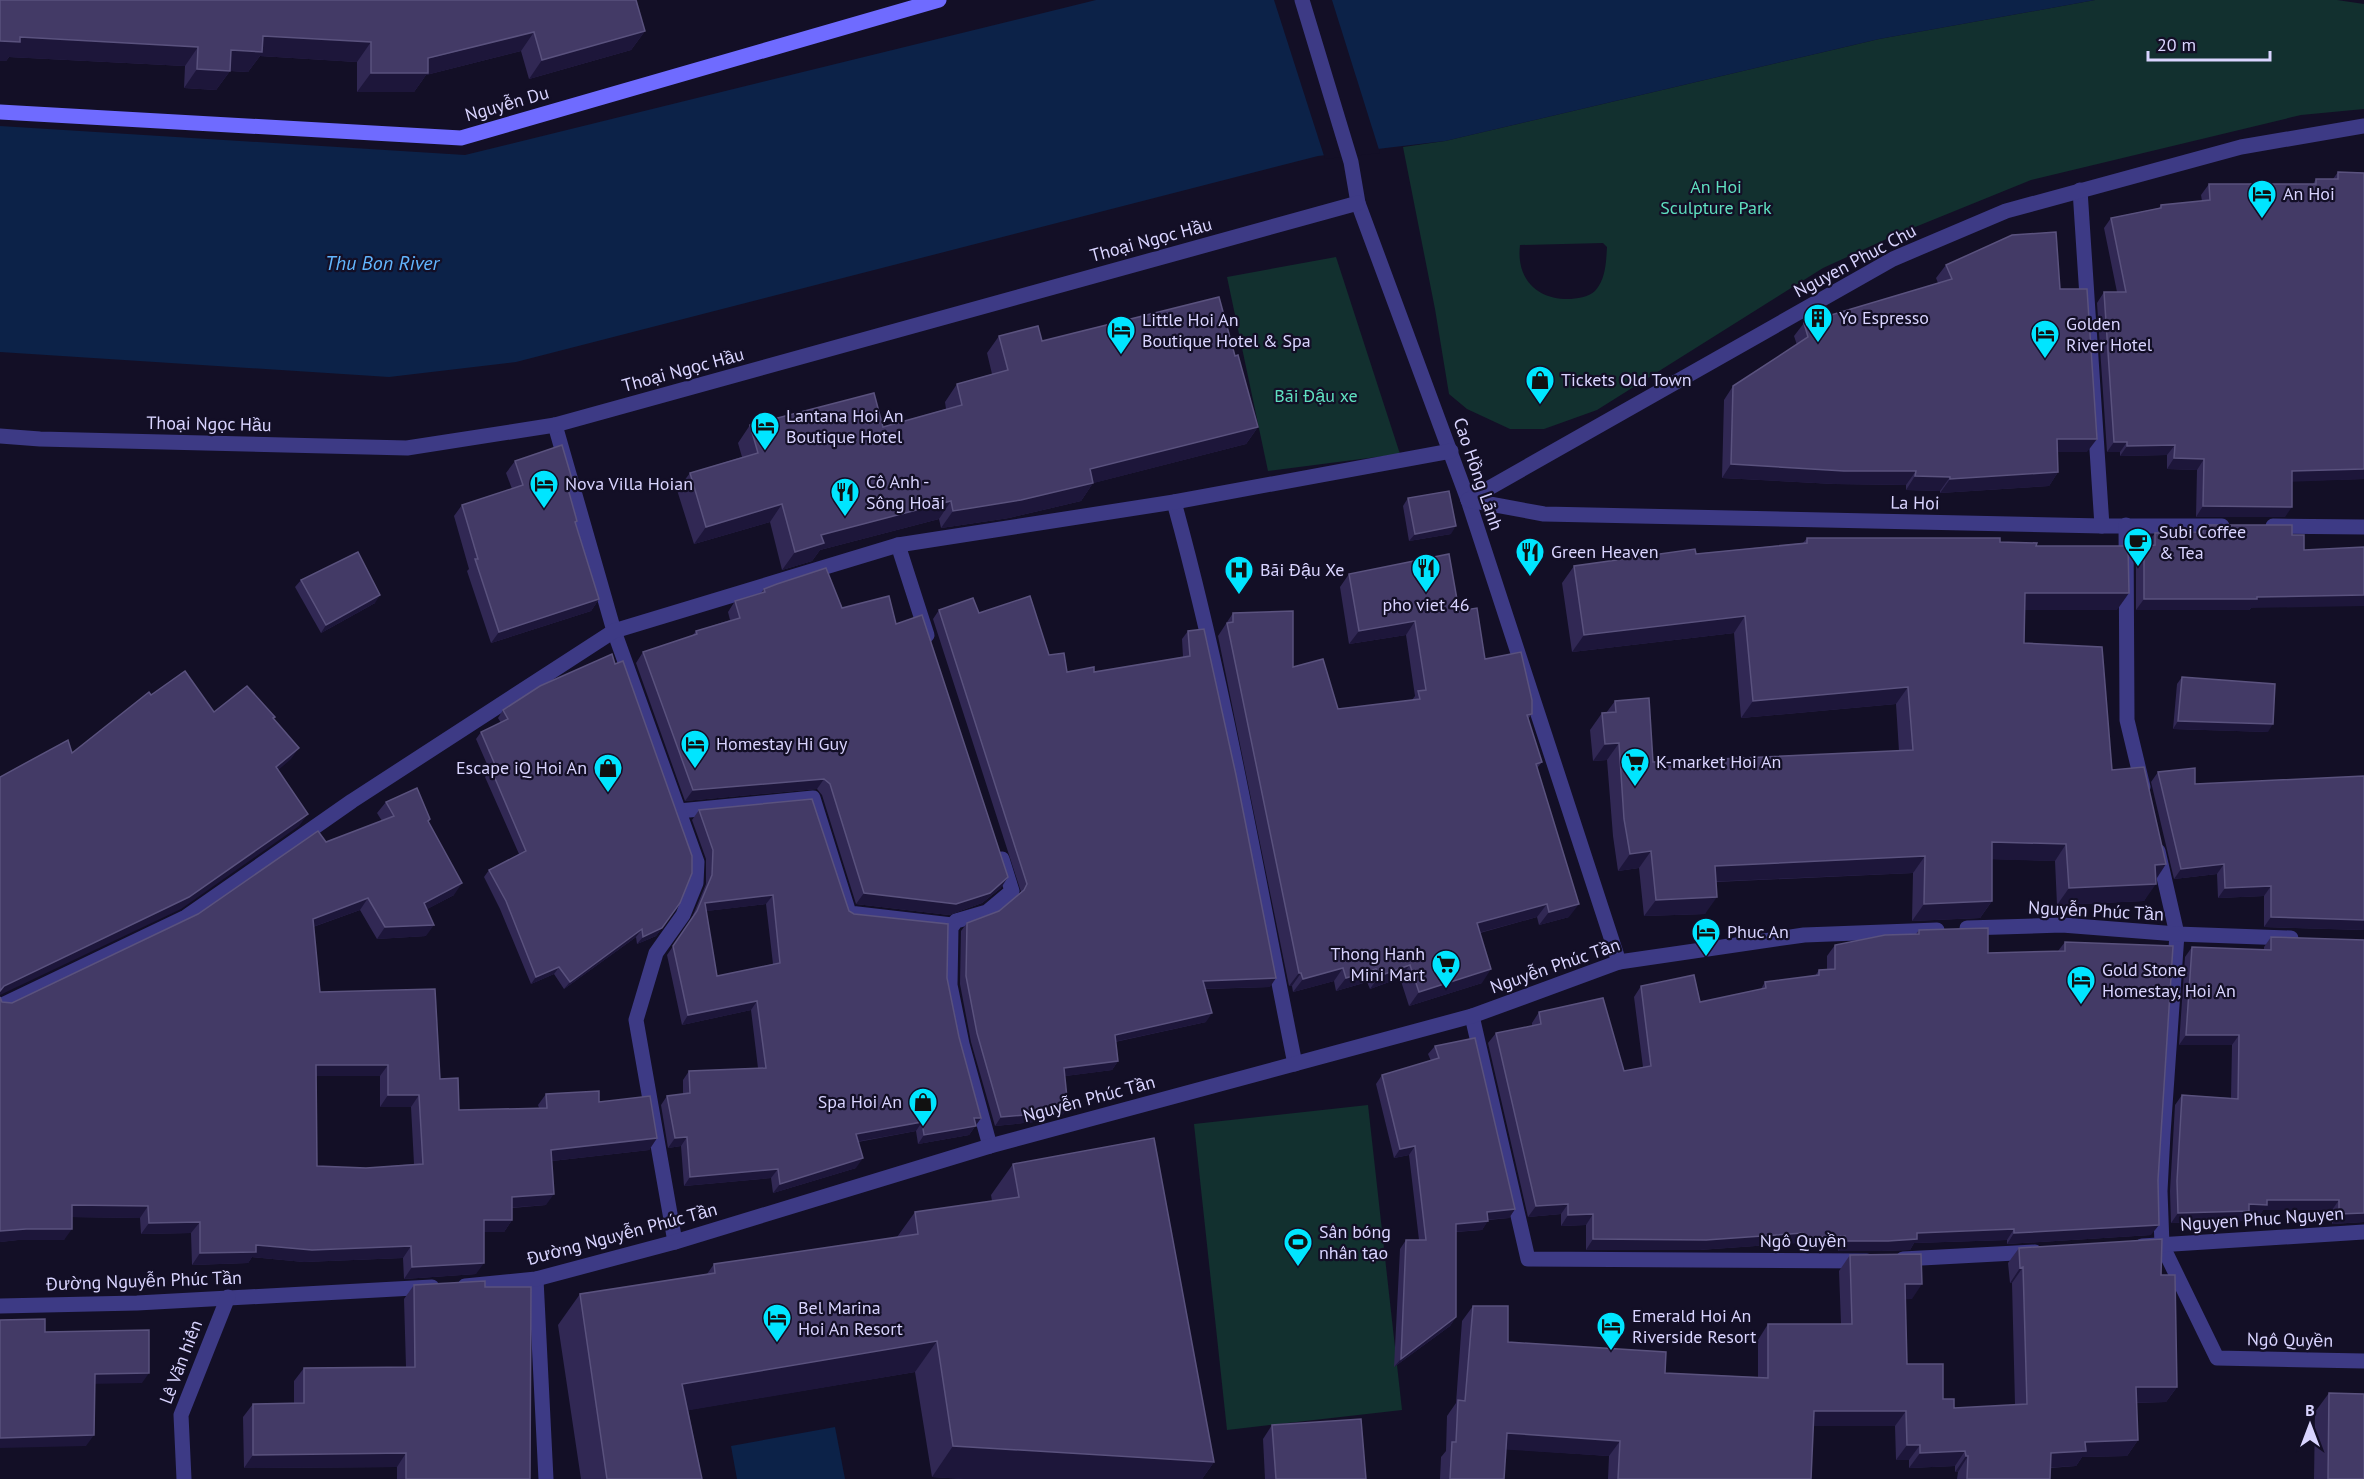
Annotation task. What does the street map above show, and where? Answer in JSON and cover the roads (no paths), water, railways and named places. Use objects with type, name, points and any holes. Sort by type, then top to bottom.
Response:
[{"type":"street","name":"Nguyễn Du","points":[[0,112],[461,138],[939,0]]},
{"type":"street","name":"Cao Hồng Lãnh","points":[[1302,0],[1351,162],[1358,203],[1468,500],[1619,962]]},
{"type":"street","name":"Nguyen Phuc Chu","points":[[1468,500],[1893,259],[2006,211],[2241,147],[2364,126]]},
{"type":"street","points":[[2080,190],[2102,526]]},
{"type":"street","name":"Thoại Ngọc Hầu","points":[[0,436],[40,439],[407,448],[555,425],[1358,203]]},
{"type":"street","points":[[555,425],[614,631],[697,862],[696,883],[683,915],[656,953],[636,1020],[675,1242]]},
{"type":"street","points":[[0,1006],[15,1001],[88,962],[186,916],[352,801],[614,631],[898,546],[1174,502],[1451,451]]},
{"type":"street","name":"La Hoi","points":[[1468,500],[1544,514],[2102,526],[2237,526]]},
{"type":"street","points":[[1174,502],[1214,660],[1295,1064]]},
{"type":"street","points":[[2126,525],[2127,720],[2145,799]]},
{"type":"street","points":[[2260,526],[2364,527]]},
{"type":"street","points":[[898,546],[931,646]]},
{"type":"street","points":[[679,811],[813,798],[849,912],[952,925]]},
{"type":"street","points":[[2127,1247],[2162,1245],[2160,1191],[2177,934],[2153,832]]},
{"type":"street","points":[[990,1146],[962,1044],[950,985],[952,925],[956,921],[987,912],[1012,891],[998,846]]},
{"type":"street","name":"Nguyễn Phúc Tần","points":[[990,1146],[1472,1016],[1619,962],[1804,935],[2062,925],[2177,934],[2306,938]]},
{"type":"street","name":"Ngô Quyền","points":[[1472,1016],[1528,1259],[1887,1260],[2045,1252]]},
{"type":"street","name":"Đường Nguyễn Phúc Tần","points":[[0,1306],[137,1302],[456,1286],[536,1279],[675,1242],[990,1146]]},
{"type":"street","name":"Nguyen Phuc Nguyen","points":[[2162,1245],[2364,1232]]},
{"type":"street","name":"Ngô Quyền","points":[[2162,1245],[2217,1358],[2364,1361]]},
{"type":"street","points":[[536,1279],[546,1479]]},
{"type":"street","name":"Lê Văn hiến","points":[[184,1479],[180,1414],[228,1297]]},
{"type":"water","name":"Thu Bon River","points":[[1096,0],[2095,0],[1879,39],[1445,141],[1318,156],[516,362],[389,377],[0,352],[0,126],[465,155]]},
{"type":"water","points":[[835,1427],[845,1479],[737,1479],[731,1446]]},
{"type":"place","name":"An Hoi","points":[[2262,220]]},
{"type":"place","name":"Yo Espresso","points":[[1818,344]]},
{"type":"place","name":"Little Hoi An Boutique Hotel & Spa","points":[[1121,356]]},
{"type":"place","name":"Golden River Hotel","points":[[2045,360]]},
{"type":"place","name":"Tickets Old Town","points":[[1540,406]]},
{"type":"place","name":"Lantana Hoi An Boutique Hotel","points":[[765,452]]},
{"type":"place","name":"Nova Villa Hoian","points":[[544,510]]},
{"type":"place","name":"Cô Anh - Sông Hoāi","points":[[845,518]]},
{"type":"place","name":"Subi Coffee & Tea","points":[[2138,568]]},
{"type":"place","name":"Green Heaven","points":[[1530,578]]},
{"type":"place","name":"pho viet 46","points":[[1426,594]]},
{"type":"place","name":"Bãi Đậu Xe","points":[[1239,596]]},
{"type":"place","name":"Homestay Hi Guy","points":[[695,770]]},
{"type":"place","name":"K-market Hoi An","points":[[1635,788]]},
{"type":"place","name":"Escape iQ Hoi An","points":[[608,794]]},
{"type":"place","name":"Phuc An","points":[[1706,958]]},
{"type":"place","name":"Thong Hanh Mini Mart","points":[[1446,990]]},
{"type":"place","name":"Gold Stone Homestay, Hoi An","points":[[2081,1006]]},
{"type":"place","name":"Spa Hoi An","points":[[923,1128]]},
{"type":"place","name":"Sân bóng nhân tạo","points":[[1298,1268]]},
{"type":"place","name":"Bel Marina Hoi An Resort","points":[[777,1344]]},
{"type":"place","name":"Emerald Hoi An Riverside Resort","points":[[1611,1352]]},
{"type":"park label","name":"An Hoi Sculpture Park","points":[[1716,198]]},
{"type":"park label","name":"Bãi Đậu xe","points":[[1316,396]]}]
